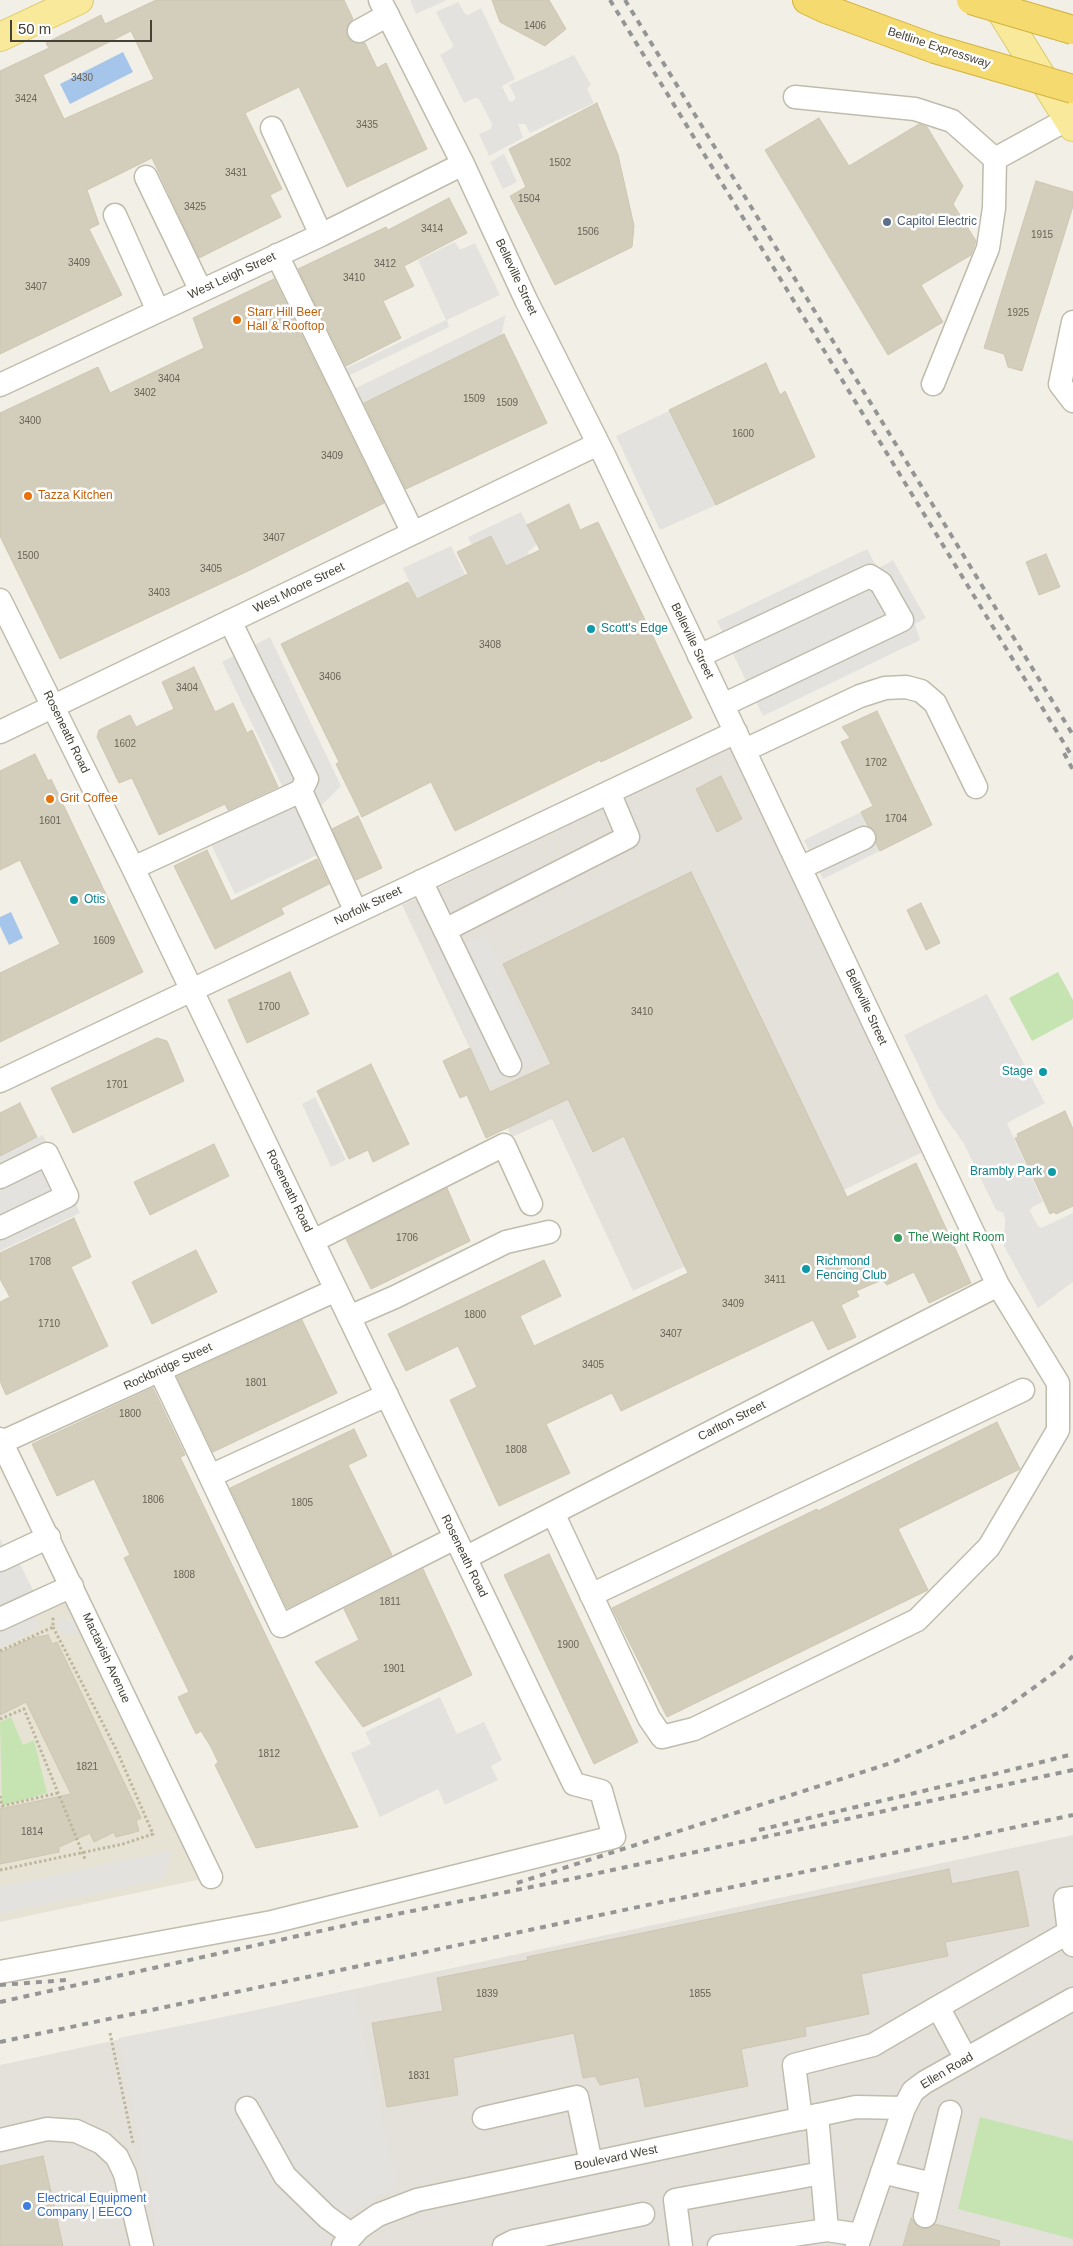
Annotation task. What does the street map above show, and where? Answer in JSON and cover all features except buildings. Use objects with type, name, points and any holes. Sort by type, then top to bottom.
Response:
[{"type":"highway","name":"Beltline Expressway","points":[[808,0],[826,9],[935,49],[1073,89]]},
{"type":"highway","points":[[971,0],[1073,30]]},
{"type":"main road","points":[[0,37],[79,0]]},
{"type":"main road","points":[[994,0],[1070,123]]},
{"type":"street","points":[[359,31],[384,4]]},
{"type":"street","name":"Belleville Street","points":[[384,4],[463,164],[526,300],[598,444],[998,1285],[1058,1383],[1058,1430],[989,1547],[917,1620],[694,1728],[662,1737],[649,1718],[591,1595]]},
{"type":"street","points":[[795,97],[915,109],[952,121],[995,159],[994,208],[988,248],[933,384]]},
{"type":"street","points":[[995,159],[1070,123]]},
{"type":"street","points":[[272,128],[322,235]]},
{"type":"street","name":"West Leigh Street","points":[[0,385],[322,235],[463,164]]},
{"type":"street","points":[[146,177],[201,291]]},
{"type":"street","points":[[115,215],[158,311]]},
{"type":"street","points":[[277,255],[412,533]]},
{"type":"street","points":[[1073,322],[1060,384],[1073,401]]},
{"type":"street","name":"West Moore Street","points":[[0,732],[598,444]]},
{"type":"street","points":[[699,656],[870,576],[881,583],[902,620],[723,705]]},
{"type":"street","name":"Roseneath Road","points":[[0,600],[192,989],[574,1784],[600,1791],[614,1837],[272,1922],[0,1972]]},
{"type":"street","points":[[133,868],[301,791],[307,779],[230,621]]},
{"type":"street","name":"Norfolk Street","points":[[0,1081],[609,792],[740,741],[885,688],[906,687],[921,691],[935,703],[976,788]]},
{"type":"street","points":[[301,791],[356,912]]},
{"type":"street","points":[[445,930],[628,836],[609,792]]},
{"type":"street","points":[[800,868],[864,838]]},
{"type":"street","points":[[421,881],[510,1065]]},
{"type":"street","points":[[313,1241],[504,1144],[531,1204]]},
{"type":"street","points":[[0,1177],[47,1154],[67,1196],[0,1228]]},
{"type":"street","points":[[349,1317],[395,1297],[506,1242],[549,1232]]},
{"type":"street","name":"Carlton Street","points":[[210,1476],[281,1626],[460,1548],[552,1513],[998,1285]]},
{"type":"street","name":"Rockbridge Street","points":[[1,1442],[336,1290]]},
{"type":"street","points":[[160,1370],[210,1476],[387,1395]]},
{"type":"street","points":[[552,1513],[591,1595],[1023,1390]]},
{"type":"street","name":"Mactavish Avenue","points":[[1,1442],[49,1537],[62,1590],[211,1878]]},
{"type":"street","points":[[0,1560],[49,1537]]},
{"type":"street","points":[[0,1619],[62,1590]]},
{"type":"street","points":[[827,2230],[822,2173],[794,2065],[873,2045],[938,2007],[1071,1938],[1065,1899],[1073,1898]]},
{"type":"street","name":"Ellen Road","points":[[859,2240],[904,2108],[913,2091],[1073,1999]]},
{"type":"street","points":[[938,2007],[966,2059]]},
{"type":"street","points":[[484,2118],[577,2097],[592,2163]]},
{"type":"street","name":"Boulevard West","points":[[348,2241],[378,2215],[417,2200],[856,2107],[904,2108]]},
{"type":"street","points":[[247,2108],[285,2176],[327,2217],[348,2241]]},
{"type":"street","points":[[925,2216],[950,2112]]},
{"type":"street","points":[[0,2140],[47,2129],[76,2131],[102,2143],[117,2157],[125,2174],[142,2246]]},
{"type":"street","points":[[882,2172],[932,2184]]},
{"type":"street","points":[[681,2246],[676,2200],[822,2173]]},
{"type":"street","points":[[504,2246],[514,2241],[643,2214]]},
{"type":"street","points":[[719,2246],[827,2230],[859,2240]]},
{"type":"path","points":[[0,1870],[123,1844],[153,1834],[117,1751],[53,1627],[62,1590]]},
{"type":"path","points":[[0,1651],[33,1633],[53,1627]]},
{"type":"path","points":[[0,1719],[24,1709],[85,1859]]},
{"type":"path","points":[[0,1796],[1,1806],[58,1793]]},
{"type":"path","points":[[110,2034],[135,2149]]},
{"type":"shaded area","points":[[410,0],[447,0],[416,14]]},
{"type":"shaded area","points":[[458,2],[465,14],[468,15],[481,8],[515,79],[502,86],[509,101],[512,102],[516,98],[509,85],[574,55],[591,85],[587,89],[594,103],[530,133],[525,124],[518,124],[523,138],[489,156],[479,134],[491,129],[492,124],[479,99],[475,98],[464,103],[440,55],[452,48],[453,45],[436,12]]},
{"type":"shaded area","points":[[504,154],[517,182],[503,189],[490,162]]},
{"type":"shaded area","points":[[455,242],[460,250],[475,243],[500,295],[447,320],[449,327],[346,377],[342,370],[446,320],[418,260]]},
{"type":"shaded area","points":[[506,315],[501,336],[404,384],[360,404],[352,390]]},
{"type":"shaded area","points":[[669,411],[716,505],[660,530],[616,436]]},
{"type":"shaded area","points":[[521,512],[537,544],[528,552],[529,555],[506,566],[491,536],[472,545],[468,537]]},
{"type":"shaded area","points":[[451,546],[466,576],[417,599],[403,568]]},
{"type":"shaded area","points":[[867,549],[879,568],[893,560],[926,618],[915,624],[920,640],[763,716],[717,621]]},
{"type":"shaded area","points":[[270,637],[341,786],[321,806],[325,851],[235,894],[205,832],[287,796],[222,662]]},
{"type":"shaded area","points":[[731,747],[923,1152],[633,1291],[552,1119],[512,1137],[402,905]]},
{"type":"shaded area","points":[[861,812],[880,851],[823,879],[804,840]]},
{"type":"shaded area","points":[[485,935],[542,1058],[491,1083],[432,960]]},
{"type":"shaded area","points":[[987,994],[1045,1103],[1007,1123],[1043,1202],[1032,1207],[1030,1211],[1041,1228],[1073,1213],[1073,1282],[1038,1308],[1004,1246],[1005,1219],[1003,1213],[996,1210],[964,1144],[938,1107],[904,1035]]},
{"type":"shaded area","points":[[315,1097],[346,1160],[331,1167],[302,1104]]},
{"type":"shaded area","points":[[43,1135],[80,1213],[0,1251],[0,1155]]},
{"type":"shaded area","points":[[0,1538],[4,1547],[20,1564],[33,1590],[35,1617],[40,1628],[0,1648]]},
{"type":"shaded area","points":[[72,1586],[211,1877],[0,1922],[0,1618]]},
{"type":"shaded area","points":[[56,1618],[73,1620],[78,1635],[60,1633]]},
{"type":"shaded area","points":[[440,1697],[457,1734],[484,1722],[502,1760],[491,1766],[498,1780],[445,1805],[438,1789],[380,1817],[351,1753],[371,1744],[365,1732]]},
{"type":"shaded area","points":[[1073,1835],[1073,2246],[0,2246],[0,2065]]},
{"type":"shaded area","points":[[173,1850],[164,1879],[0,1914],[0,1887]]},
{"type":"shaded area","points":[[353,1991],[397,2185],[352,2211],[330,2231],[319,2246],[160,2246],[119,2038]]},
{"type":"green space","points":[[1058,972],[1073,1000],[1073,1019],[1032,1041],[1009,998]]},
{"type":"green space","points":[[11,1717],[23,1745],[34,1740],[47,1793],[2,1806],[0,1722]]},
{"type":"green space","points":[[980,2117],[1073,2141],[1073,2239],[958,2209]]},
{"type":"water","points":[[123,52],[133,72],[70,104],[60,84]]},
{"type":"water","points":[[11,912],[23,938],[9,945],[0,926],[0,917]]},
{"type":"railway","points":[[610,0],[1073,758]]},
{"type":"railway","points":[[625,0],[1073,735]]},
{"type":"railway","points":[[1064,753],[1073,770]]},
{"type":"railway","points":[[517,1883],[891,1763],[962,1733],[1000,1712],[1058,1670],[1073,1656]]},
{"type":"railway","points":[[759,1830],[1073,1754]]},
{"type":"railway","points":[[0,2002],[397,1914],[571,1879],[1073,1770]]},
{"type":"railway","points":[[0,2042],[1073,1815]]},
{"type":"railway","points":[[0,1985],[67,1980]]},
{"type":"place","name":"Capitol Electric","points":[[887,222]]},
{"type":"place","name":"Starr Hill Beer Hall & Rooftop","points":[[237,320]]},
{"type":"place","name":"Tazza Kitchen","points":[[28,496]]},
{"type":"place","name":"Scott's Edge","points":[[591,629]]},
{"type":"place","name":"Grit Coffee","points":[[50,799]]},
{"type":"place","name":"Otis","points":[[74,900]]},
{"type":"place","name":"Stage","points":[[1043,1072]]},
{"type":"place","name":"Brambly Park","points":[[1052,1172]]},
{"type":"place","name":"The Weight Room","points":[[898,1238]]},
{"type":"place","name":"Richmond Fencing Club","points":[[806,1269]]},
{"type":"place","name":"Electrical Equipment Company | EECO","points":[[27,2206]]}]
